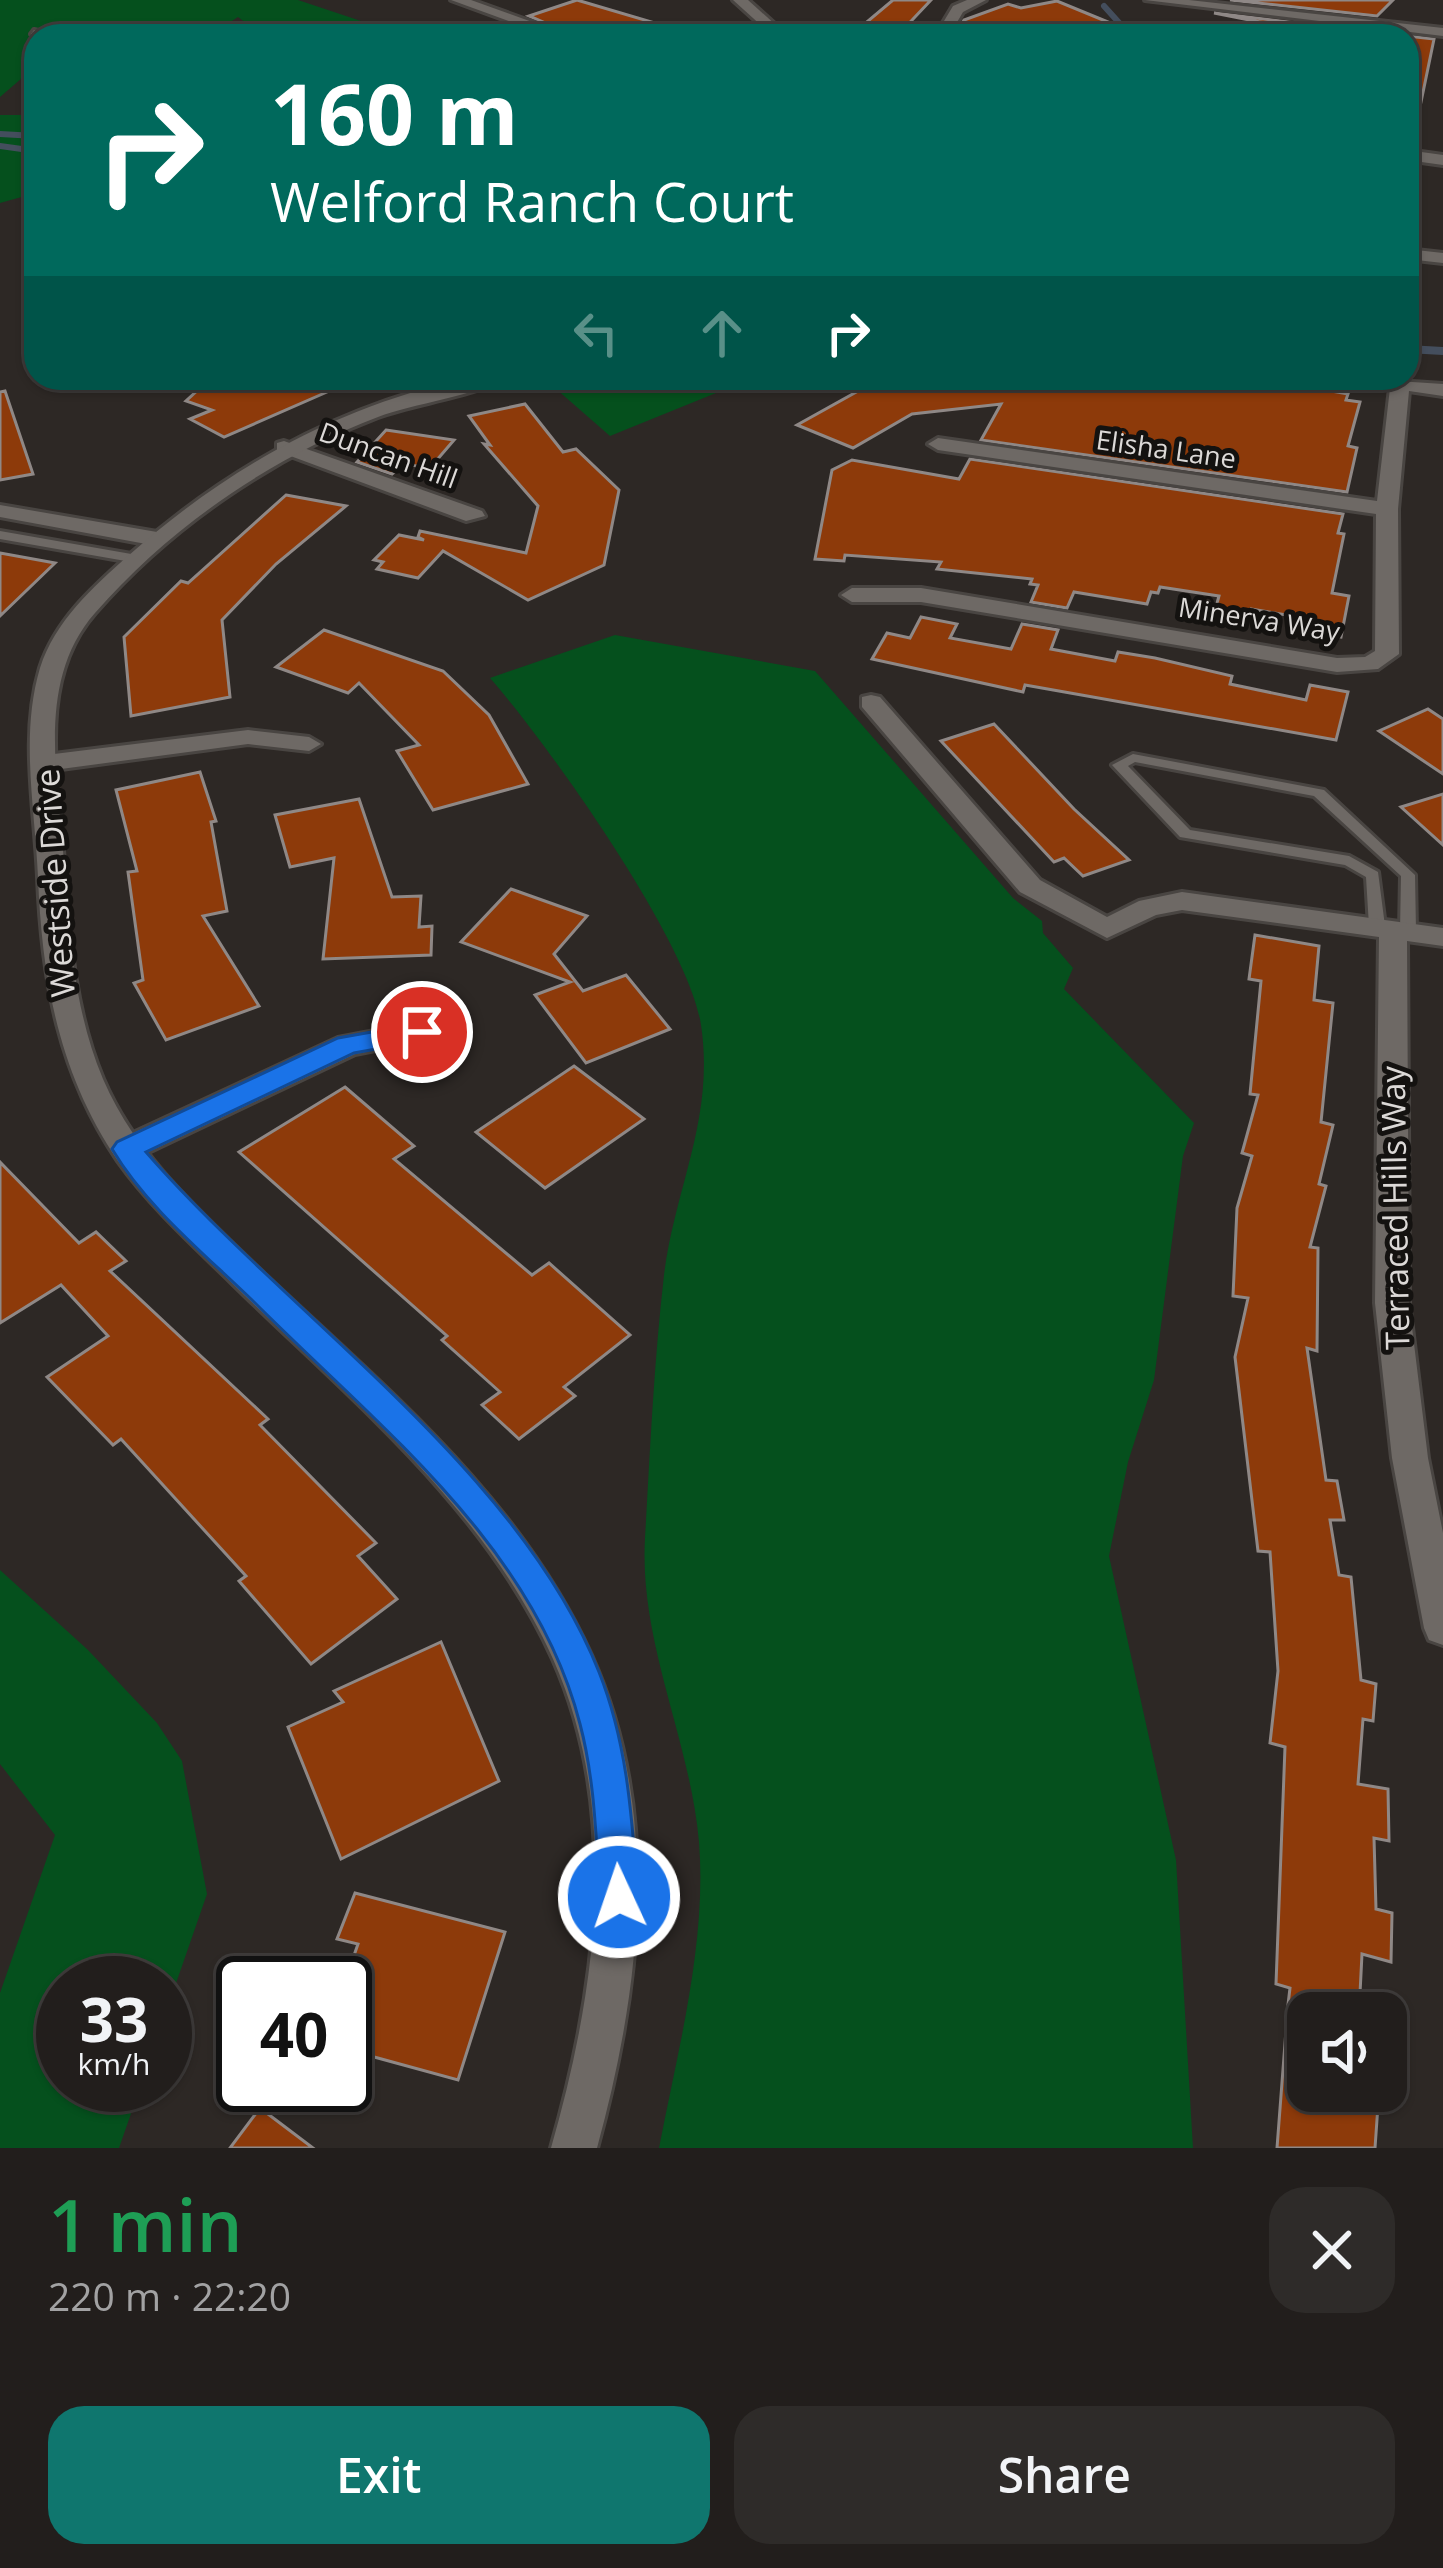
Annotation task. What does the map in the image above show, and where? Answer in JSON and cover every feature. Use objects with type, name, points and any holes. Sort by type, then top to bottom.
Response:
[{"type":"street","points":[[458,0],[529,24]]},
{"type":"street","points":[[740,0],[767,24]]},
{"type":"street","points":[[949,24],[958,9],[979,0]]},
{"type":"street","points":[[1152,0],[1375,24]]},
{"type":"street","points":[[1287,24],[1291,14]]},
{"type":"street","name":"Westside Drive","points":[[448,390],[363,412],[284,447],[147,549],[94,599],[57,652],[46,690],[55,949],[67,1031],[80,1066],[127,1149],[180,1211],[490,1519],[534,1576],[564,1632],[598,1722],[610,1774],[619,1897],[602,2053],[574,2148]]},
{"type":"street","name":"Minerva Way","points":[[852,596],[921,596],[1337,665],[1370,664],[1387,654],[1387,509],[1399,390]]},
{"type":"street","name":"Elisha Lane","points":[[938,444],[1387,509]]},
{"type":"street","name":"Duncan Hill","points":[[284,447],[474,516]]},
{"type":"street","points":[[0,511],[147,549]]},
{"type":"street","points":[[871,702],[1030,886],[1107,929],[1150,907],[1182,901],[1392,919],[1443,937]]},
{"type":"street","points":[[46,764],[248,737],[310,744]]},
{"type":"street","name":"Terraced Hills Way","points":[[1392,919],[1392,1303],[1410,1458],[1443,1628]]},
{"type":"street","points":[[127,1149],[348,1045],[422,1032]]},
{"type":"lane","points":[[0,535],[147,549]]},
{"type":"lane","points":[[1133,758],[1319,793],[1408,875],[1392,919],[1373,875],[1349,861],[1185,834],[1119,765],[1133,758]]},
{"type":"green space","points":[[0,0],[298,0],[370,24],[247,24],[238,17],[227,24],[24,24],[24,76],[0,97]]},
{"type":"green space","points":[[0,115],[24,115],[24,196],[0,203]]},
{"type":"green space","points":[[557,390],[723,390],[610,436]]},
{"type":"green space","points":[[615,635],[815,671],[1013,898],[1042,921],[1043,933],[1073,968],[1064,989],[1194,1123],[1183,1156],[1154,1380],[1128,1462],[1109,1556],[1176,1860],[1193,2148],[659,2148],[689,1996],[700,1880],[694,1804],[650,1615],[645,1538],[664,1275],[703,1091],[701,1025],[671,945],[613,845],[490,678]]},
{"type":"green space","points":[[0,1570],[88,1650],[157,1723],[182,1761],[207,1894],[185,1956],[36,1956],[36,2112],[132,2112],[119,2148],[0,2148],[0,1993],[55,1835],[0,1764]]},
{"type":"building","points":[[577,0],[658,24],[547,24],[529,16]]},
{"type":"building","points":[[893,0],[931,0],[908,24],[864,24]]},
{"type":"building","points":[[1230,0],[1393,0],[1377,16]]},
{"type":"building","points":[[1057,1],[1113,24],[962,24],[1008,4],[1021,8]]},
{"type":"building","points":[[1214,13],[1304,24],[1270,24]]},
{"type":"building","points":[[1419,37],[1434,39],[1419,102]]},
{"type":"building","points":[[198,390],[332,390],[224,437],[190,419],[212,410],[186,401]]},
{"type":"building","points":[[860,390],[1326,390],[1360,402],[1348,446],[1357,448],[1347,492],[981,440],[1001,404],[912,414],[853,448],[797,425]]},
{"type":"building","points":[[5,391],[33,474],[0,480],[0,392]]},
{"type":"building","points":[[525,404],[563,452],[576,449],[619,490],[604,565],[528,600],[443,551],[418,578],[377,569],[383,562],[374,560],[399,535],[424,540],[418,537],[420,531],[526,553],[538,506],[484,444],[490,445],[469,416]]},
{"type":"building","points":[[386,430],[454,440],[430,468],[404,464],[392,474],[357,462]]},
{"type":"building","points":[[970,459],[1343,514],[1338,533],[1344,534],[1332,593],[1349,596],[1341,637],[1308,632],[1311,619],[1251,609],[1248,619],[1214,614],[1219,596],[1160,587],[1158,593],[1151,592],[1147,604],[1074,592],[1067,608],[1031,602],[1038,585],[1030,584],[1032,579],[937,569],[941,562],[845,555],[844,561],[815,559],[832,470],[852,460],[959,479]]},
{"type":"building","points":[[286,495],[346,506],[276,564],[222,620],[230,697],[131,716],[124,637],[181,581],[188,583]]},
{"type":"building","points":[[0,553],[55,563],[0,616]]},
{"type":"building","points":[[921,617],[957,624],[950,638],[1011,649],[1022,624],[1058,630],[1051,649],[1115,661],[1118,652],[1155,658],[1232,676],[1230,684],[1306,700],[1310,685],[1348,692],[1336,740],[1025,685],[1023,692],[872,659],[887,633],[910,638]]},
{"type":"building","points":[[324,630],[443,671],[489,715],[528,784],[433,810],[397,751],[419,745],[359,683],[348,693],[276,667]]},
{"type":"building","points":[[1428,709],[1443,719],[1443,774],[1379,731]]},
{"type":"building","points":[[994,724],[1129,860],[1083,876],[1064,858],[1054,862],[941,741]]},
{"type":"building","points":[[200,772],[216,821],[211,822],[227,911],[203,916],[259,1006],[166,1040],[134,983],[143,980],[128,872],[137,871],[116,790]]},
{"type":"building","points":[[1443,794],[1443,845],[1401,807]]},
{"type":"building","points":[[359,799],[392,897],[421,896],[419,927],[432,926],[431,955],[323,959],[334,858],[290,867],[275,815]]},
{"type":"building","points":[[511,889],[587,916],[554,954],[583,991],[626,975],[670,1029],[586,1063],[535,995],[570,982],[461,942]]},
{"type":"building","points":[[1255,935],[1319,946],[1314,1000],[1333,1003],[1321,1122],[1333,1125],[1319,1184],[1326,1186],[1310,1247],[1318,1248],[1317,1351],[1307,1348],[1326,1480],[1337,1481],[1344,1520],[1330,1520],[1339,1575],[1351,1577],[1361,1680],[1376,1684],[1373,1721],[1363,1719],[1358,1784],[1388,1789],[1389,1841],[1374,1838],[1376,1909],[1392,1913],[1391,1962],[1362,1954],[1360,1992],[1290,1992],[1290,1988],[1276,1984],[1285,1747],[1270,1743],[1278,1671],[1270,1552],[1258,1551],[1235,1357],[1248,1298],[1233,1296],[1237,1208],[1252,1156],[1242,1153],[1258,1095],[1250,1094],[1261,981],[1249,979]]},
{"type":"building","points":[[574,1066],[644,1119],[545,1188],[476,1132]]},
{"type":"building","points":[[345,1087],[414,1146],[394,1159],[532,1275],[549,1263],[630,1335],[564,1387],[575,1396],[519,1439],[482,1405],[500,1392],[442,1340],[447,1336],[239,1152]]},
{"type":"building","points":[[0,1162],[79,1243],[96,1232],[126,1261],[110,1271],[268,1419],[260,1425],[376,1543],[358,1556],[397,1599],[311,1664],[239,1581],[246,1576],[121,1439],[113,1445],[47,1377],[108,1336],[61,1285],[0,1323]]},
{"type":"building","points":[[441,1642],[499,1781],[341,1859],[288,1727],[343,1702],[334,1691]]},
{"type":"building","points":[[355,1893],[505,1932],[458,2080],[372,2056],[372,1956],[354,1956],[358,1944],[337,1939]]},
{"type":"building","points":[[1287,2017],[1287,2112],[1378,2112],[1375,2148],[1277,2148]]},
{"type":"building","points":[[257,2112],[265,2112],[313,2148],[230,2148]]},
{"type":"waterway","points":[[1104,6],[1120,24]]},
{"type":"waterway","points":[[0,134],[24,135]]},
{"type":"waterway","points":[[0,146],[24,149]]},
{"type":"waterway","points":[[1419,350],[1443,351]]},
{"type":"route","points":[[422,1032],[348,1045],[127,1149],[180,1211],[462,1488],[534,1576],[581,1672],[598,1722],[610,1774],[619,1897]]}]
